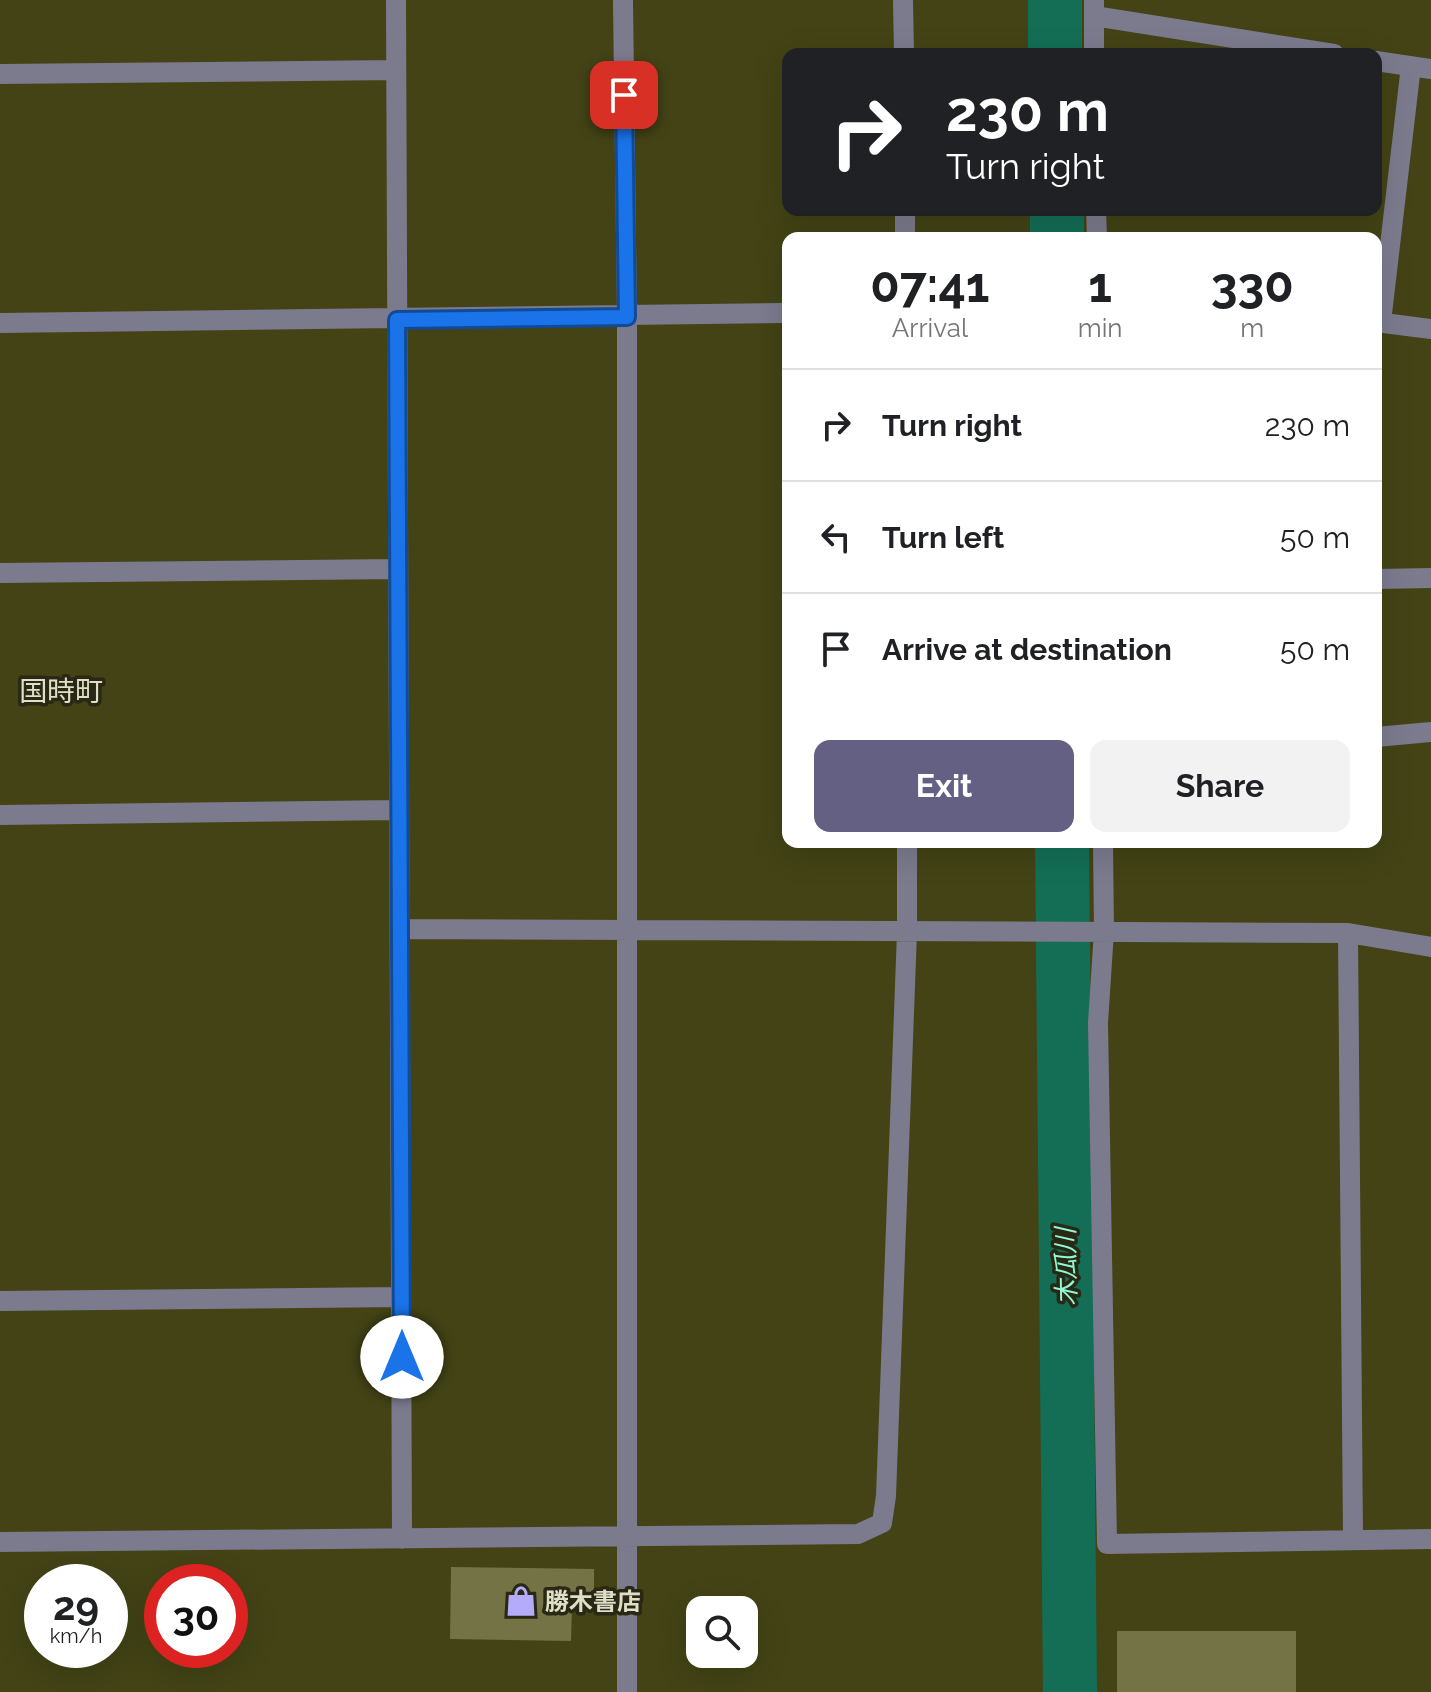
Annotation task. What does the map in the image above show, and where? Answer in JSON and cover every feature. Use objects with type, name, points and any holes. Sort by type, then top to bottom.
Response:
[{"type":"street","points":[[396,0],[402,1539]]},
{"type":"street","points":[[623,0],[627,317],[624,1537],[627,1692]]},
{"type":"street","points":[[903,0],[904,48]]},
{"type":"street","points":[[1094,48],[1094,8],[1303,48]]},
{"type":"street","points":[[1382,62],[1421,68],[1382,304]]},
{"type":"street","points":[[0,74],[396,70]]},
{"type":"street","points":[[0,323],[782,313]]},
{"type":"street","points":[[1382,322],[1431,329]]},
{"type":"street","points":[[0,573],[398,569]]},
{"type":"street","points":[[1382,579],[1431,578]]},
{"type":"street","points":[[1382,736],[1431,732]]},
{"type":"street","points":[[0,815],[399,810]]},
{"type":"street","points":[[0,1542],[858,1534],[882,1523],[886,1496],[907,932],[907,848]]},
{"type":"street","points":[[1102,848],[1094,931],[1107,1544],[1431,1539]]},
{"type":"street","points":[[400,929],[1348,933],[1431,947]]},
{"type":"street","points":[[1348,933],[1353,1540]]},
{"type":"street","points":[[0,1301],[401,1297]]},
{"type":"building","points":[[451,1567],[594,1569],[594,1609],[572,1608],[571,1641],[450,1639]]},
{"type":"building","points":[[1117,1631],[1296,1631],[1296,1692],[1117,1692]]},
{"type":"waterway","name":"木瓜川","points":[[1055,0],[1055,48]]},
{"type":"waterway","name":"木瓜川","points":[[1057,216],[1057,232]]},
{"type":"waterway","name":"木瓜川","points":[[1062,848],[1070,1692]]},
{"type":"place","name":"勝木書店","points":[[521,1601]]},
{"type":"district","name":"国時町","points":[[61,691]]},
{"type":"route","points":[[402,1357],[397,320],[627,317],[624,95]]}]
